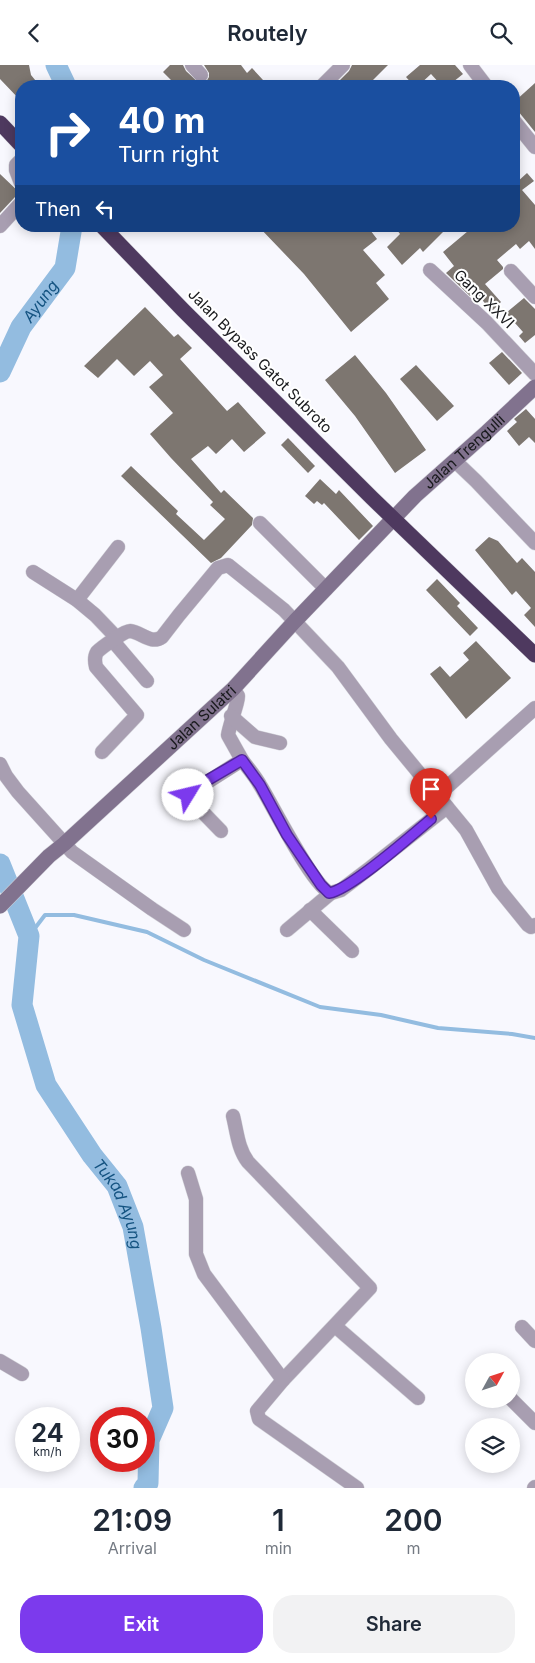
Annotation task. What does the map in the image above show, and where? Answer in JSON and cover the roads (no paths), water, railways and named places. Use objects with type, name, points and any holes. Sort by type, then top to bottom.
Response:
[{"type":"highway","points":[[0,123],[15,139]]},
{"type":"highway","name":"Jalan Bypass Gatot Subroto","points":[[108,232],[183,310],[394,519],[535,655]]},
{"type":"main road","name":"Jalan Trengulli","points":[[394,519],[415,497],[535,387]]},
{"type":"main road","name":"Jalan Sulatri","points":[[0,906],[49,856],[233,689],[295,621],[394,519]]},
{"type":"street","points":[[328,80],[343,65]]},
{"type":"street","points":[[470,65],[481,80]]},
{"type":"street","points":[[520,128],[535,147]]},
{"type":"street","points":[[0,226],[15,210]]},
{"type":"street","name":"Gang XXVI","points":[[430,270],[487,323],[535,373]]},
{"type":"street","points":[[511,271],[535,297]]},
{"type":"street","points":[[455,461],[535,543]]},
{"type":"street","points":[[260,523],[326,589]]},
{"type":"street","points":[[77,600],[118,547]]},
{"type":"street","points":[[102,752],[138,715],[95,665],[97,653],[125,632],[130,631],[152,640],[159,640],[218,568],[228,565],[295,621],[338,667],[391,739],[466,831],[498,888],[526,923],[531,927],[535,926]]},
{"type":"street","points":[[34,572],[77,600],[95,615],[147,681]]},
{"type":"street","points":[[233,689],[238,695],[238,699],[228,735],[242,760],[260,785],[287,835],[306,864],[324,889],[332,893]]},
{"type":"street","points":[[287,930],[332,893],[341,890],[370,868],[442,801],[535,708]]},
{"type":"street","points":[[232,716],[255,737],[280,743]]},
{"type":"street","points":[[221,831],[188,794],[196,787],[242,760]]},
{"type":"street","points":[[0,764],[18,792],[72,852],[184,930]]},
{"type":"street","points":[[310,910],[352,951]]},
{"type":"street","points":[[233,1115],[239,1144],[248,1162],[370,1288],[283,1380],[257,1411],[259,1419],[357,1488]]},
{"type":"street","points":[[188,1173],[196,1199],[196,1254],[204,1274],[283,1380]]},
{"type":"street","points":[[334,1326],[418,1397]]},
{"type":"street","points":[[522,1327],[535,1341]]},
{"type":"street","points":[[0,1361],[22,1374]]},
{"type":"street","points":[[520,1408],[535,1423]]},
{"type":"waterway","name":"Ayung","points":[[56,65],[63,80]]},
{"type":"waterway","name":"Ayung","points":[[0,372],[21,327],[65,268],[71,232]]},
{"type":"waterway","name":"Tukad Ayung","points":[[0,864],[29,936],[22,1005],[46,1085],[92,1155],[117,1186],[133,1227],[163,1408],[149,1440],[148,1483],[144,1488]]},
{"type":"waterway","points":[[29,936],[45,915],[74,915],[147,932],[204,960],[320,1007],[381,1015],[438,1028],[512,1034],[535,1038]]}]
